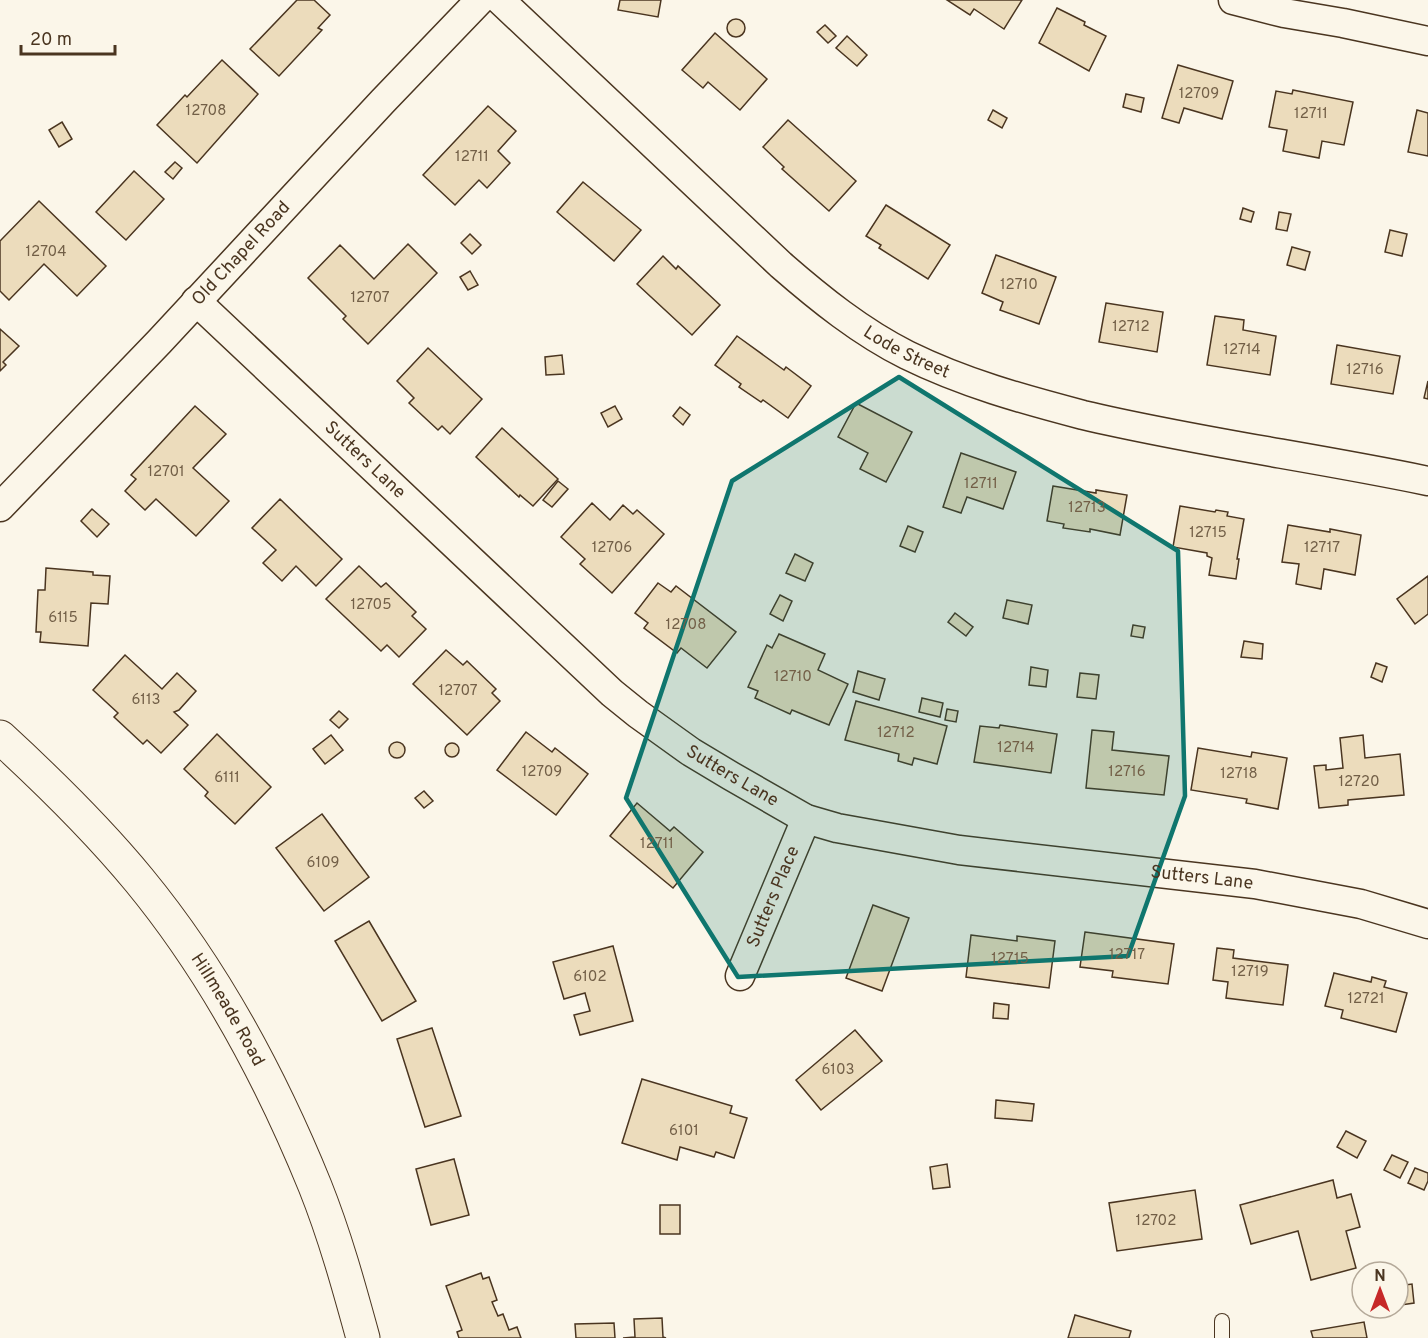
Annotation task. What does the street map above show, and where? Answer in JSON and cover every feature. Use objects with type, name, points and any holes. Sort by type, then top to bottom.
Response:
[{"type":"street","name":"Old Chapel Road","points":[[0,507],[480,0]]},
{"type":"street","name":"Lode Street","points":[[500,0],[790,273],[849,320],[905,354],[963,380],[1025,400],[1146,430],[1428,481]]},
{"type":"street","points":[[1233,0],[1284,13],[1428,41]]},
{"type":"street","name":"Sutters Lane","points":[[196,301],[612,693],[691,752],[806,819],[867,835],[959,850],[1255,884],[1361,904],[1428,924]]},
{"type":"street","name":"Hillmeade Road","points":[[0,737],[91,825],[140,881],[219,993],[278,1102],[315,1187],[342,1263],[363,1338]]},
{"type":"street","name":"Sutters Place","points":[[740,976],[806,819]]},
{"type":"lane","points":[[1222,1321],[1222,1338]]},
{"type":"highlighted area","points":[[899,377],[1178,551],[1185,796],[1128,956],[738,977],[626,798],[732,481]]},
{"type":"building","points":[[297,0],[314,0],[330,15],[318,28],[322,30],[279,76],[250,49]]},
{"type":"building","points":[[620,0],[661,0],[658,17],[618,10]]},
{"type":"building","points":[[947,0],[1022,0],[1004,29],[974,9],[970,15]]},
{"type":"building","points":[[1057,8],[1106,36],[1089,71],[1039,43]]},
{"type":"building","points":[[732,19],[740,19],[745,24],[743,35],[732,37],[727,32],[727,24]]},
{"type":"building","points":[[825,25],[836,36],[828,43],[817,32]]},
{"type":"building","points":[[715,33],[767,79],[740,110],[708,82],[703,88],[682,70]]},
{"type":"building","points":[[847,36],[867,55],[857,66],[836,48]]},
{"type":"building","points":[[222,60],[258,94],[197,163],[157,125]]},
{"type":"building","points":[[1178,65],[1233,81],[1222,119],[1184,108],[1179,123],[1162,118]]},
{"type":"building","points":[[1293,90],[1353,102],[1344,145],[1322,141],[1319,158],[1283,151],[1287,130],[1269,127],[1276,91],[1292,94]]},
{"type":"building","points":[[1126,94],[1144,98],[1141,112],[1123,107]]},
{"type":"building","points":[[488,106],[516,131],[498,151],[510,163],[487,188],[479,180],[455,205],[423,175]]},
{"type":"building","points":[[993,110],[1007,118],[1002,128],[988,120]]},
{"type":"building","points":[[1417,110],[1428,113],[1428,156],[1408,152]]},
{"type":"building","points":[[788,120],[856,181],[829,211],[782,169],[784,167],[763,147]]},
{"type":"building","points":[[62,122],[72,139],[59,147],[49,130]]},
{"type":"building","points":[[175,162],[182,168],[173,179],[165,172]]},
{"type":"building","points":[[134,171],[164,199],[126,240],[96,212]]},
{"type":"building","points":[[583,182],[641,230],[614,261],[557,212]]},
{"type":"building","points":[[39,201],[106,266],[77,296],[44,264],[9,300],[0,291],[0,241]]},
{"type":"building","points":[[886,205],[950,245],[928,279],[879,248],[881,245],[866,236]]},
{"type":"building","points":[[1243,208],[1254,212],[1251,222],[1240,219]]},
{"type":"building","points":[[1279,212],[1291,214],[1287,231],[1276,229]]},
{"type":"building","points":[[1390,230],[1407,234],[1402,256],[1385,252]]},
{"type":"building","points":[[470,234],[481,245],[472,254],[461,243]]},
{"type":"building","points":[[408,244],[437,273],[368,344],[343,319],[346,316],[308,278],[340,245],[374,279]]},
{"type":"building","points":[[1292,247],[1310,252],[1305,270],[1287,265]]},
{"type":"building","points":[[996,255],[1056,277],[1039,324],[1000,310],[1003,302],[982,293]]},
{"type":"building","points":[[663,256],[676,269],[678,266],[720,305],[692,335],[637,284]]},
{"type":"building","points":[[470,271],[478,285],[468,290],[460,277]]},
{"type":"building","points":[[1106,303],[1163,312],[1157,352],[1099,342]]},
{"type":"building","points":[[1215,316],[1244,320],[1243,330],[1276,336],[1270,375],[1207,365]]},
{"type":"building","points":[[0,329],[19,346],[3,362],[6,365],[0,371]]},
{"type":"building","points":[[737,336],[784,370],[786,367],[811,386],[788,418],[763,400],[761,402],[739,387],[741,384],[715,365]]},
{"type":"building","points":[[1337,345],[1400,356],[1393,394],[1331,384]]},
{"type":"building","points":[[428,348],[482,399],[450,434],[442,426],[438,430],[409,403],[414,398],[397,381]]},
{"type":"building","points":[[562,355],[564,374],[546,375],[545,357]]},
{"type":"building","points":[[1428,381],[1428,399],[1424,398]]},
{"type":"building","points":[[856,403],[912,432],[886,482],[860,469],[868,453],[838,437]]},
{"type":"building","points":[[195,406],[226,434],[193,468],[229,501],[196,536],[156,499],[145,510],[125,491],[136,479],[131,475]]},
{"type":"building","points":[[615,406],[622,419],[608,427],[601,413]]},
{"type":"building","points":[[680,407],[690,415],[683,425],[673,416]]},
{"type":"building","points":[[502,428],[558,479],[533,506],[520,495],[519,497],[476,457]]},
{"type":"building","points":[[961,453],[1016,472],[1003,509],[967,497],[961,513],[943,507]]},
{"type":"building","points":[[558,481],[568,489],[552,507],[543,500]]},
{"type":"building","points":[[1053,486],[1127,495],[1120,535],[1090,529],[1090,532],[1063,528],[1064,524],[1047,521]]},
{"type":"building","points":[[280,499],[342,559],[316,586],[296,566],[282,581],[263,563],[276,550],[252,528]]},
{"type":"building","points":[[592,503],[610,520],[623,505],[633,514],[637,510],[664,534],[612,593],[580,564],[585,559],[561,537]]},
{"type":"building","points":[[1180,506],[1228,512],[1227,516],[1244,519],[1236,579],[1209,575],[1212,558],[1207,556],[1207,553],[1173,547]]},
{"type":"building","points":[[92,509],[109,524],[97,537],[81,521]]},
{"type":"building","points":[[1288,525],[1361,535],[1355,575],[1324,569],[1321,589],[1296,584],[1299,564],[1282,562]]},
{"type":"building","points":[[908,526],[923,532],[915,552],[900,546]]},
{"type":"building","points":[[795,554],[813,563],[805,581],[786,573]]},
{"type":"building","points":[[359,566],[381,587],[386,583],[416,612],[412,616],[426,629],[399,657],[387,645],[381,651],[326,599]]},
{"type":"building","points":[[46,568],[93,572],[93,575],[110,576],[108,604],[91,603],[88,646],[40,642],[41,632],[36,632],[38,590],[45,590]]},
{"type":"building","points":[[1428,576],[1428,614],[1415,624],[1397,599]]},
{"type":"building","points":[[658,583],[671,592],[676,586],[736,632],[707,668],[681,648],[677,653],[644,628],[648,623],[635,613]]},
{"type":"building","points":[[780,595],[792,601],[783,621],[770,614]]},
{"type":"building","points":[[1007,600],[1032,605],[1028,624],[1003,618]]},
{"type":"building","points":[[955,613],[973,627],[966,636],[948,622]]},
{"type":"building","points":[[1133,625],[1145,627],[1143,638],[1131,636]]},
{"type":"building","points":[[779,634],[825,654],[818,670],[848,684],[829,725],[792,710],[790,714],[755,698],[758,691],[748,687],[767,645],[772,648]]},
{"type":"building","points":[[1244,641],[1263,644],[1262,659],[1241,657]]},
{"type":"building","points":[[446,650],[463,665],[467,661],[496,689],[492,693],[500,701],[467,735],[413,684]]},
{"type":"building","points":[[125,655],[162,689],[177,673],[196,691],[179,710],[174,712],[188,725],[161,753],[147,740],[143,744],[114,717],[118,713],[93,690]]},
{"type":"building","points":[[1376,663],[1387,667],[1382,682],[1371,677]]},
{"type":"building","points":[[1031,667],[1048,670],[1046,687],[1029,685]]},
{"type":"building","points":[[858,671],[885,679],[879,700],[853,692]]},
{"type":"building","points":[[1080,673],[1099,675],[1096,699],[1077,697]]},
{"type":"building","points":[[922,698],[943,703],[940,717],[919,712]]},
{"type":"building","points":[[856,701],[947,726],[937,764],[914,758],[912,765],[898,761],[899,754],[845,740]]},
{"type":"building","points":[[947,709],[958,711],[956,722],[945,720]]},
{"type":"building","points":[[339,711],[348,719],[339,728],[330,720]]},
{"type":"building","points":[[1000,725],[1057,734],[1051,773],[974,762],[980,726],[999,728]]},
{"type":"building","points":[[1092,730],[1114,732],[1112,750],[1169,756],[1164,795],[1086,788]]},
{"type":"building","points":[[526,732],[552,752],[555,748],[588,774],[556,815],[497,770]]},
{"type":"building","points":[[217,734],[271,787],[235,824],[205,796],[208,792],[184,769]]},
{"type":"building","points":[[331,735],[343,750],[325,764],[313,749]]},
{"type":"building","points":[[1363,735],[1365,758],[1400,754],[1404,795],[1348,800],[1348,805],[1319,808],[1314,766],[1326,765],[1326,770],[1343,768],[1340,738]]},
{"type":"building","points":[[397,742],[405,750],[397,758],[389,750]]},
{"type":"building","points":[[449,743],[455,743],[459,750],[455,757],[449,757],[445,753],[445,747]]},
{"type":"building","points":[[1198,748],[1251,757],[1252,752],[1287,758],[1278,809],[1246,803],[1247,799],[1191,790]]},
{"type":"building","points":[[424,791],[433,801],[424,808],[415,798]]},
{"type":"building","points":[[637,803],[670,831],[674,827],[703,852],[673,888],[610,836]]},
{"type":"building","points":[[322,814],[369,877],[324,911],[276,848]]},
{"type":"building","points":[[873,905],[909,918],[882,991],[846,978]]},
{"type":"building","points":[[369,921],[416,1001],[382,1021],[335,941]]},
{"type":"building","points":[[1085,932],[1174,944],[1168,984],[1112,977],[1113,971],[1080,967]]},
{"type":"building","points":[[971,935],[1017,941],[1017,936],[1055,941],[1049,988],[966,977]]},
{"type":"building","points":[[613,946],[633,1021],[580,1035],[574,1015],[590,1011],[585,993],[564,999],[553,962]]},
{"type":"building","points":[[1217,948],[1234,950],[1233,958],[1288,965],[1283,1005],[1226,998],[1228,982],[1213,980]]},
{"type":"building","points":[[1334,973],[1371,982],[1372,977],[1386,981],[1384,987],[1407,993],[1396,1032],[1341,1018],[1343,1010],[1325,1006]]},
{"type":"building","points":[[994,1003],[1009,1005],[1008,1019],[993,1018]]},
{"type":"building","points":[[432,1028],[461,1116],[425,1127],[397,1039]]},
{"type":"building","points":[[855,1030],[882,1061],[821,1110],[796,1080]]},
{"type":"building","points":[[642,1079],[732,1106],[730,1113],[747,1118],[734,1158],[716,1152],[714,1157],[680,1147],[677,1160],[622,1143]]},
{"type":"building","points":[[996,1100],[1034,1104],[1032,1121],[995,1118]]},
{"type":"building","points":[[1346,1131],[1366,1141],[1357,1158],[1337,1147]]},
{"type":"building","points":[[1392,1155],[1408,1162],[1400,1178],[1384,1170]]},
{"type":"building","points":[[454,1159],[469,1215],[431,1225],[416,1169]]},
{"type":"building","points":[[947,1164],[950,1187],[933,1189],[930,1167]]},
{"type":"building","points":[[1415,1168],[1428,1173],[1428,1181],[1424,1190],[1408,1183]]},
{"type":"building","points":[[1333,1180],[1337,1198],[1351,1194],[1360,1227],[1346,1231],[1354,1260],[1350,1260],[1350,1270],[1311,1280],[1298,1231],[1251,1244],[1240,1205]]},
{"type":"building","points":[[1195,1190],[1202,1239],[1117,1251],[1109,1203]]},
{"type":"building","points":[[660,1205],[680,1205],[680,1234],[660,1234]]},
{"type":"building","points":[[481,1273],[483,1279],[489,1277],[497,1300],[492,1302],[498,1316],[503,1314],[509,1330],[517,1327],[521,1338],[459,1338],[457,1332],[462,1330],[446,1286]]},
{"type":"building","points":[[1410,1284],[1412,1284],[1414,1303],[1410,1304]]},
{"type":"building","points":[[1075,1315],[1131,1331],[1129,1338],[1068,1338]]},
{"type":"building","points":[[662,1318],[663,1337],[666,1338],[623,1338],[635,1337],[634,1319]]},
{"type":"building","points":[[1364,1322],[1367,1338],[1313,1338],[1311,1331]]},
{"type":"building","points":[[614,1323],[615,1338],[576,1338],[575,1324]]}]
